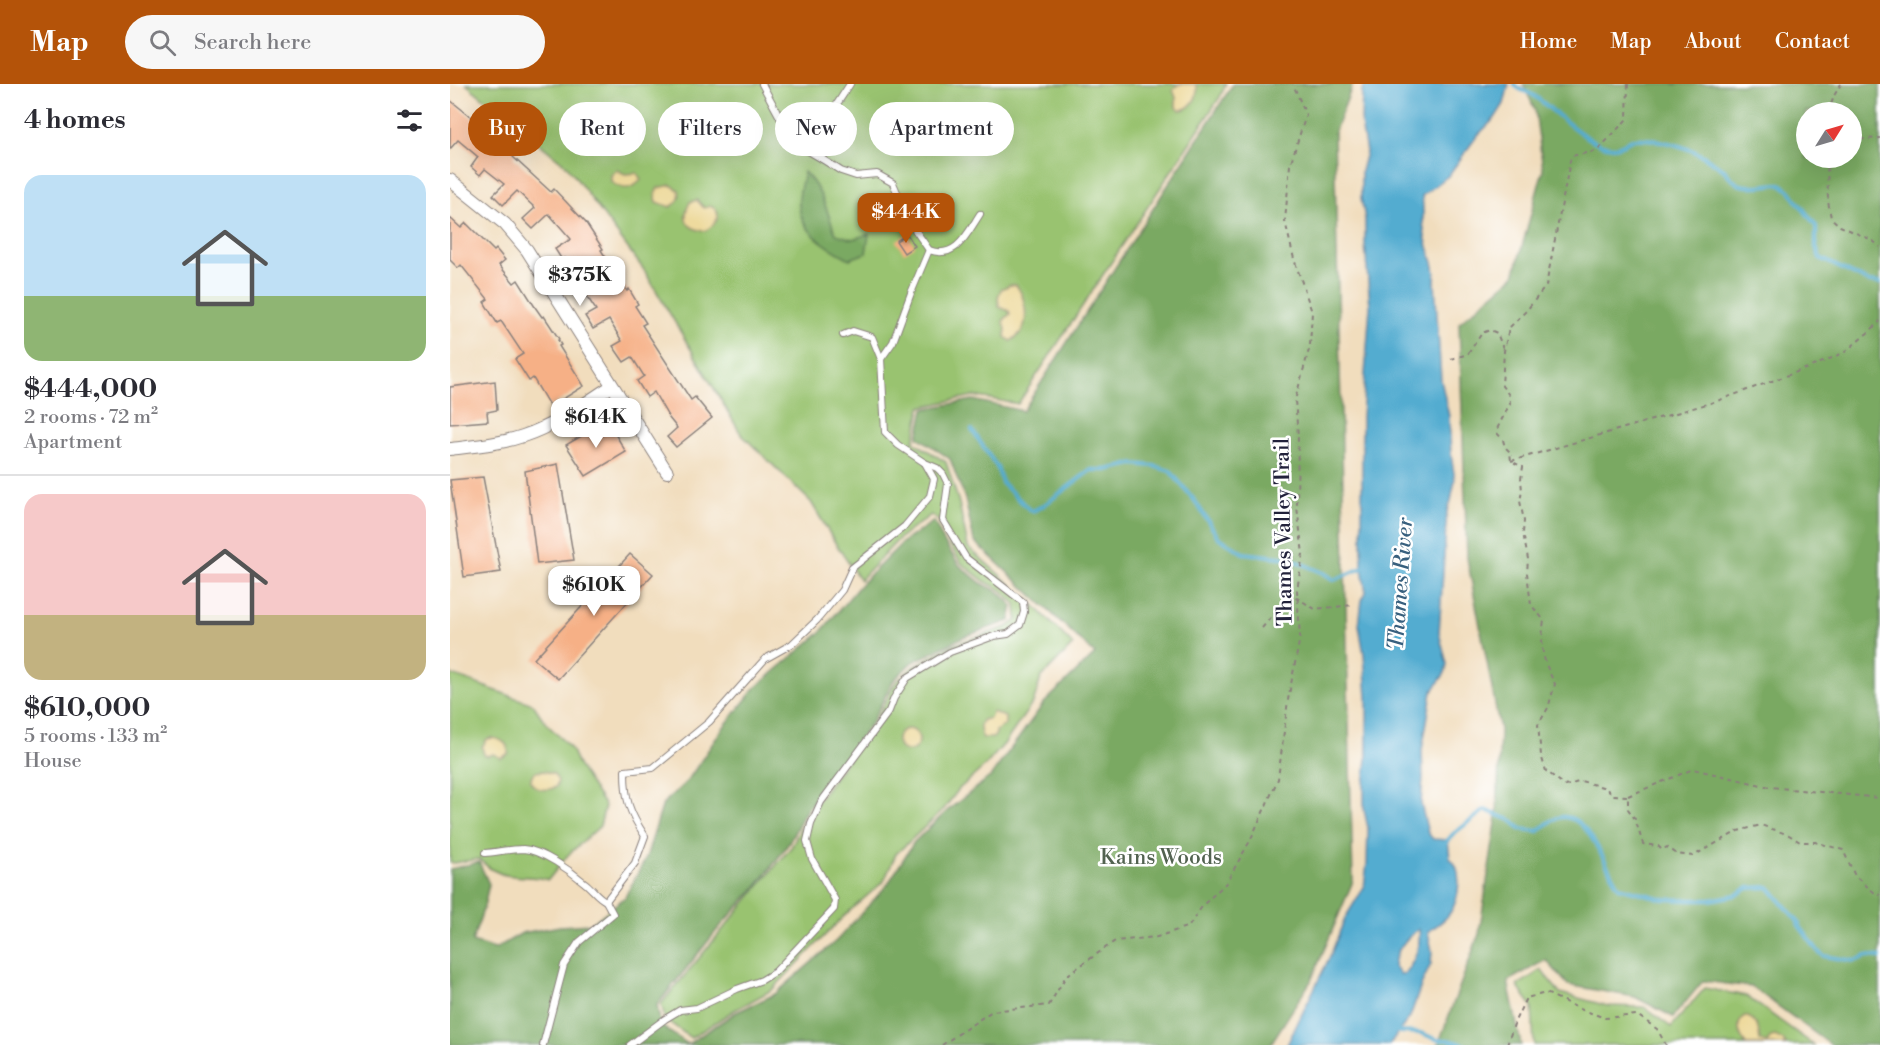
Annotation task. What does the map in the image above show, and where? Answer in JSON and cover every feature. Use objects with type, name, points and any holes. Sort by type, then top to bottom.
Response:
[{"type":"street","points":[[450,180],[505,224],[527,250],[668,472]]},
{"type":"street","points":[[450,449],[501,442],[542,429],[612,386]]},
{"type":"lane","points":[[762,84],[789,134],[805,149],[841,171],[856,176],[877,174],[893,183],[911,224],[929,250],[939,253],[949,252],[966,236],[980,214]]},
{"type":"lane","points":[[822,159],[819,141],[837,104],[850,84]]},
{"type":"lane","points":[[881,359],[893,342],[929,250]]},
{"type":"lane","points":[[630,1045],[680,1010],[697,1008],[762,980],[775,972],[834,909],[835,900],[812,859],[807,842],[811,824],[821,802],[889,711],[894,698],[907,678],[950,652],[994,636],[1008,634],[1020,625],[1024,612],[1023,602],[966,558],[943,520],[948,484],[943,474],[898,445],[885,432],[881,359],[872,337],[853,331],[843,335]]},
{"type":"lane","points":[[606,901],[635,863],[645,836],[633,819],[625,794],[626,771],[653,768],[709,722],[765,659],[792,644],[817,620],[842,590],[852,568],[905,526],[930,496],[934,479],[925,463]]},
{"type":"lane","points":[[485,853],[524,849],[541,854],[587,884],[599,898],[606,901],[613,914],[579,942],[564,965],[543,1045]]},
{"type":"path","name":"Thames Valley Trail","points":[[942,1045],[992,1011],[1049,1005],[1066,976],[1115,941],[1157,937],[1190,926],[1203,905],[1226,883],[1250,841],[1278,779],[1288,700],[1300,637],[1297,590],[1303,554],[1297,507],[1298,436],[1295,400],[1310,346],[1312,312],[1293,259],[1285,221],[1290,165],[1306,115],[1293,84]]},
{"type":"path","points":[[1511,461],[1510,452],[1497,433],[1510,403],[1509,395],[1502,386],[1504,351],[1509,328],[1546,286],[1571,156],[1597,151],[1627,119],[1628,84]]},
{"type":"path","points":[[1832,102],[1842,84]]},
{"type":"path","points":[[1862,139],[1880,138]]},
{"type":"path","points":[[1827,168],[1831,218],[1840,226],[1872,240],[1880,247]]},
{"type":"path","points":[[1511,461],[1717,401],[1816,365],[1845,352],[1880,321]]},
{"type":"path","points":[[1451,359],[1468,354],[1482,333],[1490,330],[1497,333],[1504,351]]},
{"type":"path","points":[[1511,461],[1523,467],[1520,501],[1524,521],[1523,533],[1528,560],[1527,573],[1531,605],[1544,620],[1541,642],[1543,661],[1555,684],[1548,708],[1538,725],[1541,754],[1546,771],[1566,786],[1581,781],[1606,788],[1612,795],[1628,796],[1693,769],[1770,787],[1880,798]]},
{"type":"path","points":[[1262,628],[1278,609],[1297,598],[1315,609],[1353,605]]},
{"type":"path","points":[[1628,796],[1628,809],[1635,819],[1643,844],[1658,846],[1662,850],[1667,847],[1677,854],[1693,856],[1738,831],[1761,825],[1789,835],[1800,842],[1815,842],[1843,850],[1855,876],[1880,895]]},
{"type":"path","points":[[1507,1045],[1526,998],[1546,993],[1605,1018],[1637,1015],[1657,1029],[1666,1045]]},
{"type":"green space","points":[[466,84],[1226,84],[1220,97],[1018,404],[973,396],[921,407],[914,442],[946,462],[959,503],[968,547],[1036,607],[1073,645],[1041,678],[1034,701],[1005,743],[985,766],[959,789],[944,809],[896,854],[884,881],[844,916],[772,990],[733,1011],[691,1038],[665,1019],[661,1004],[792,846],[807,815],[874,724],[895,683],[914,666],[952,645],[1007,627],[1017,620],[1016,604],[1001,590],[984,581],[961,563],[938,520],[931,515],[900,538],[860,580],[811,502],[741,434],[644,270],[567,166],[547,150],[547,102],[488,102]]},
{"type":"green space","name":"Kains Woods","points":[[1233,84],[1353,84],[1334,133],[1353,881],[1311,981],[1270,1045],[450,1045],[450,869],[479,862],[489,884],[472,942],[495,949],[522,933],[560,926],[591,924],[625,897],[646,858],[663,804],[688,780],[723,728],[755,688],[820,633],[860,585],[904,541],[934,521],[959,565],[981,583],[999,592],[1013,606],[1010,621],[963,637],[911,663],[893,681],[872,722],[805,812],[789,843],[758,885],[717,930],[657,1005],[661,1026],[688,1044],[735,1013],[775,994],[837,940],[888,884],[914,842],[948,810],[991,776],[1044,703],[1095,654],[974,541],[965,499],[950,459],[918,437],[924,409],[973,400],[1023,411]]},
{"type":"green space","points":[[1523,84],[1880,84],[1880,1045],[1831,1045],[1752,987],[1703,981],[1673,1017],[1635,997],[1568,985],[1546,960],[1508,981],[1521,1045],[1438,1045],[1479,934],[1497,816],[1500,730],[1467,558],[1459,323],[1514,276],[1543,170],[1535,110]]},
{"type":"green space","points":[[804,172],[820,193],[836,234],[852,239],[869,234],[866,253],[850,259],[823,243],[809,229],[803,221],[799,201]]},
{"type":"green space","points":[[450,672],[452,675],[533,704],[545,722],[571,749],[579,767],[605,806],[600,826],[568,855],[548,880],[501,874],[479,859],[450,862]]},
{"type":"green space","points":[[1541,970],[1560,993],[1608,1006],[1644,1007],[1671,1027],[1705,988],[1746,996],[1814,1045],[1534,1045],[1532,1006],[1517,986]]},
{"type":"sand","points":[[1179,84],[1196,84],[1197,88],[1196,97],[1191,104],[1180,110],[1176,107],[1173,90]]},
{"type":"sand","points":[[617,170],[625,174],[637,173],[641,180],[630,188],[619,187],[611,182],[611,175]]},
{"type":"sand","points":[[671,185],[679,190],[679,198],[676,202],[670,207],[657,202],[655,194],[658,188]]},
{"type":"sand","points":[[697,200],[704,208],[711,206],[717,212],[715,223],[705,231],[693,228],[687,222],[687,208],[690,202]]},
{"type":"sand","points":[[1016,285],[1019,290],[1026,314],[1022,331],[1011,341],[1005,337],[1006,329],[1003,321],[1010,314],[1009,311],[999,307],[998,297],[1001,289]]},
{"type":"sand","points":[[993,712],[1005,717],[1005,725],[996,731],[993,738],[983,738],[980,724],[983,720],[990,718]]},
{"type":"sand","points":[[904,729],[912,729],[919,736],[919,744],[912,751],[904,751],[897,744],[897,736]]},
{"type":"sand","points":[[492,738],[508,747],[508,754],[501,758],[493,754],[484,755],[482,747],[487,739]]},
{"type":"sand","points":[[544,771],[554,774],[558,781],[556,787],[542,789],[533,785],[531,779],[533,775]]},
{"type":"sand","points":[[1744,1016],[1755,1022],[1760,1041],[1767,1043],[1771,1037],[1775,1036],[1783,1040],[1786,1045],[1746,1045],[1739,1027]]},
{"type":"water","name":"Thames River","points":[[1364,84],[1509,84],[1504,104],[1495,118],[1477,136],[1448,176],[1422,196],[1424,230],[1435,275],[1441,380],[1449,416],[1455,480],[1447,511],[1439,633],[1447,664],[1445,673],[1432,692],[1422,750],[1421,804],[1428,833],[1433,839],[1448,840],[1450,858],[1457,869],[1459,885],[1450,913],[1428,932],[1432,951],[1431,964],[1410,1017],[1389,1045],[1287,1045],[1331,954],[1345,918],[1364,887],[1367,863],[1368,828],[1364,810],[1364,784],[1367,759],[1367,698],[1359,625],[1362,600],[1366,592],[1362,568],[1362,416],[1370,306],[1365,219],[1361,198],[1361,171],[1366,152],[1361,124]],"holes":[[[1419,929],[1412,964],[1405,974],[1401,975],[1394,965],[1399,950],[1406,940]]]},
{"type":"building","points":[[450,100],[468,114],[468,148],[458,140],[450,149]]},
{"type":"building","points":[[514,156],[551,192],[554,189],[586,223],[627,291],[629,289],[638,304],[635,306],[646,323],[642,325],[691,400],[695,397],[712,418],[676,447],[667,437],[677,428],[654,392],[647,397],[637,381],[644,376],[632,357],[624,362],[613,346],[622,341],[609,320],[593,329],[585,316],[596,310],[584,292],[580,294],[572,283],[578,279],[565,258],[562,260],[555,249],[571,239],[549,214],[533,229],[523,219],[535,208],[517,191],[503,205],[493,195],[504,184],[485,169],[480,175],[471,167],[478,157]]},
{"type":"building","points":[[450,218],[461,228],[466,223],[505,260],[499,265],[514,283],[518,280],[542,317],[544,316],[559,339],[561,345],[559,346],[584,386],[550,407],[533,378],[529,381],[515,359],[523,354],[501,321],[497,323],[484,302],[488,299],[461,265],[458,268],[450,260]]},
{"type":"building","points":[[907,234],[915,246],[904,253],[896,241]]},
{"type":"building","points":[[495,381],[497,410],[487,412],[488,421],[450,424],[450,387]]},
{"type":"building","points":[[600,425],[603,432],[611,427],[626,452],[586,476],[566,445]]},
{"type":"building","points":[[558,464],[574,560],[537,564],[525,471]]},
{"type":"building","points":[[483,477],[501,572],[464,577],[450,480]]},
{"type":"building","points":[[630,554],[653,574],[558,679],[534,659]]},
{"type":"waterway","points":[[1514,84],[1520,90],[1533,95],[1582,134],[1603,145],[1616,147],[1634,139],[1662,141],[1702,155],[1741,185],[1781,184],[1789,190],[1816,226],[1816,247],[1820,258],[1869,282],[1880,283]]},
{"type":"waterway","points":[[972,430],[997,467],[1002,483],[1030,510],[1033,511],[1044,505],[1091,470],[1106,470],[1133,464],[1154,466],[1170,471],[1195,501],[1218,537],[1243,553],[1288,558],[1324,573],[1334,580],[1366,565]]},
{"type":"waterway","points":[[1446,842],[1485,810],[1513,821],[1521,829],[1538,831],[1555,819],[1572,818],[1580,824],[1596,844],[1619,887],[1663,899],[1693,900],[1710,900],[1736,895],[1748,888],[1769,887],[1824,956],[1855,961],[1866,956],[1880,957]]},
{"type":"waterway","points":[[1398,1030],[1421,1033],[1438,1040],[1448,1040],[1465,1045]]}]
